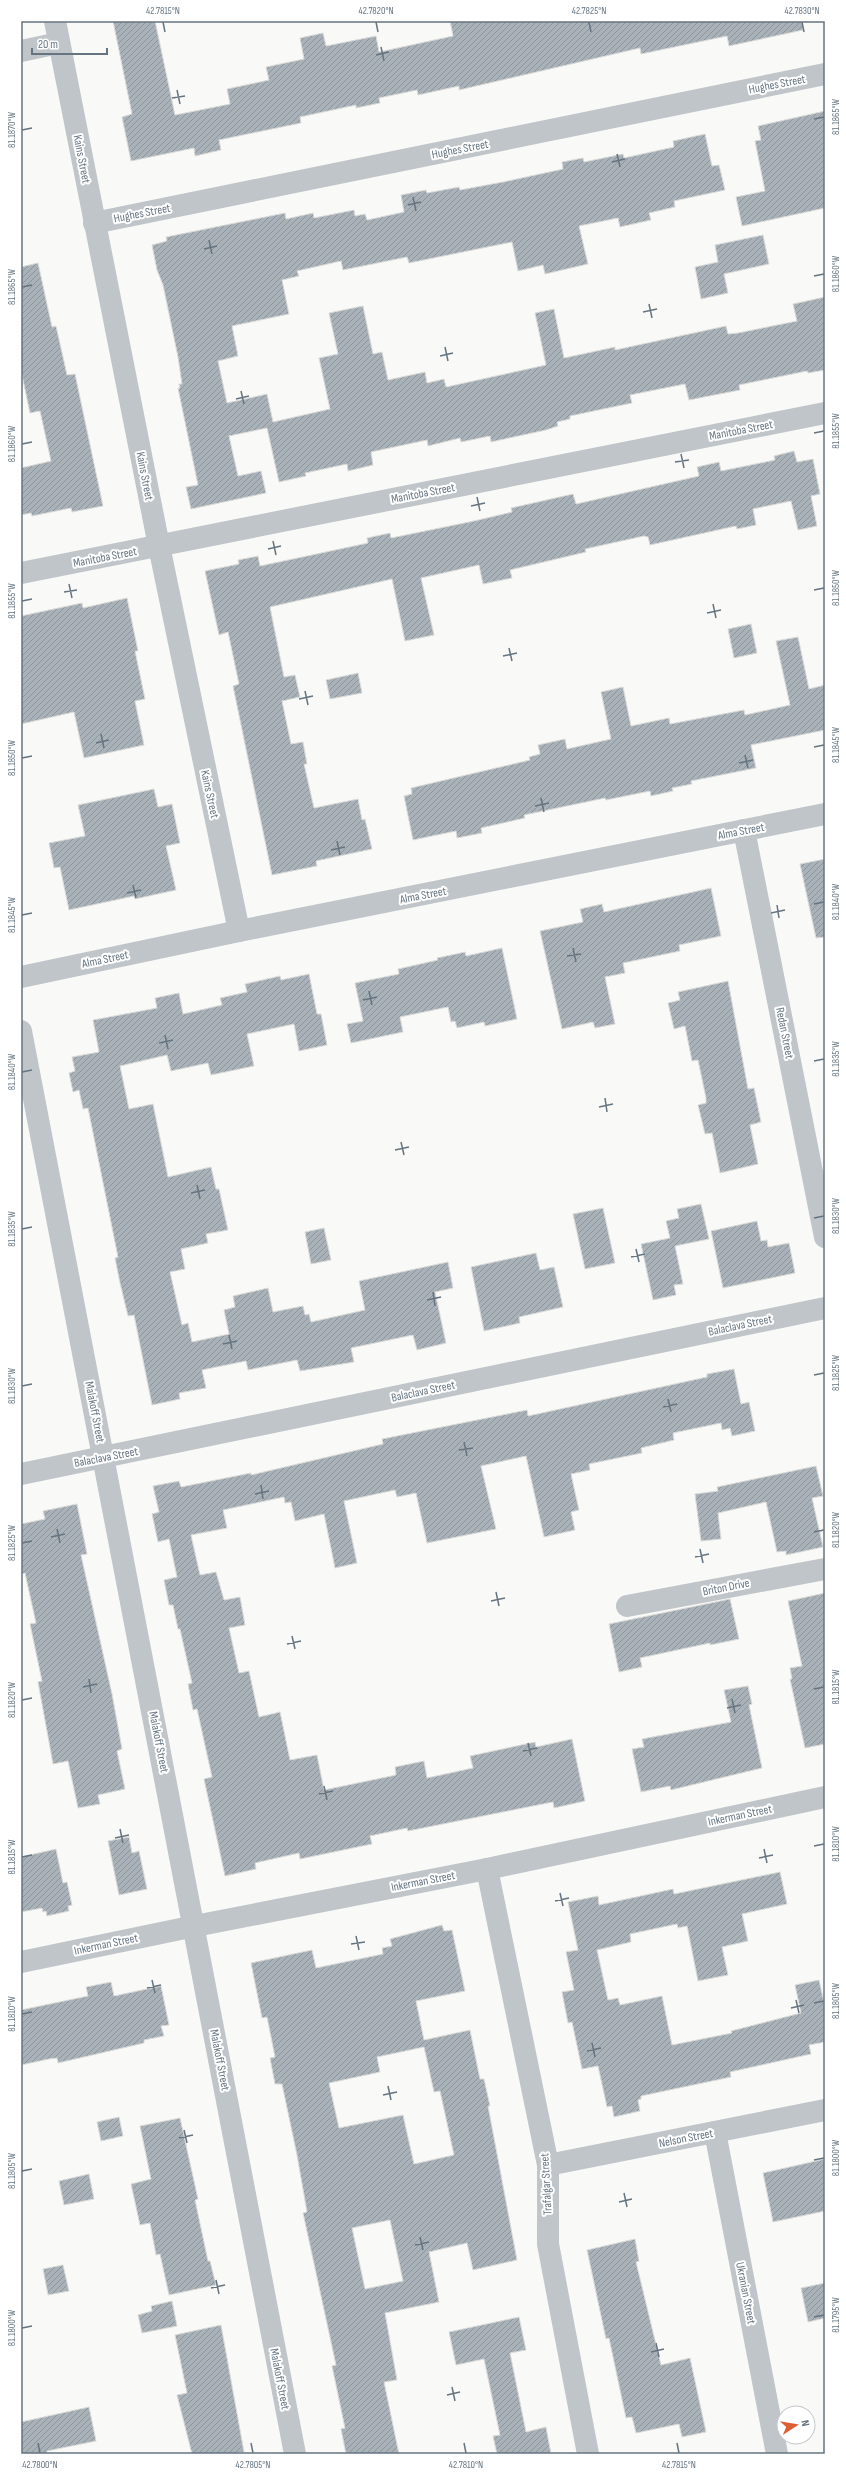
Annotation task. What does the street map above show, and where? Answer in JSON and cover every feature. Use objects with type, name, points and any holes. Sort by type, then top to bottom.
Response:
[{"type":"street","name":"Kains Street","points":[[55,21],[159,546],[239,931]]},
{"type":"street","points":[[21,51],[59,43]]},
{"type":"street","name":"Hughes Street","points":[[94,223],[825,74]]},
{"type":"street","name":"Manitoba Street","points":[[21,573],[825,413]]},
{"type":"street","name":"Alma Street","points":[[21,977],[239,931],[825,814]]},
{"type":"street","name":"Redan Street","points":[[744,830],[825,1237]]},
{"type":"street","name":"Malakoff Street","points":[[21,1031],[195,1926],[295,2454]]},
{"type":"street","name":"Balaclava Street","points":[[21,1474],[825,1308]]},
{"type":"street","name":"Briton Drive","points":[[627,1606],[825,1569]]},
{"type":"street","name":"Inkerman Street","points":[[21,1962],[195,1926],[487,1869],[825,1798]]},
{"type":"street","name":"Trafalgar Street","points":[[487,1869],[548,2165],[548,2244],[588,2454]]},
{"type":"street","name":"Nelson Street","points":[[548,2165],[825,2110]]},
{"type":"street","name":"Ukranian Street","points":[[715,2132],[777,2454]]},
{"type":"building","points":[[113,21],[155,21],[175,115],[230,104],[227,89],[269,80],[266,67],[304,59],[300,38],[323,33],[326,46],[376,36],[379,52],[453,36],[450,21],[802,21],[803,30],[729,46],[727,36],[641,54],[640,48],[459,90],[459,86],[418,95],[417,90],[379,98],[380,103],[356,108],[356,105],[300,117],[301,123],[219,140],[221,150],[195,156],[194,148],[131,161],[122,117],[132,114]]},
{"type":"building","points":[[825,111],[825,208],[742,226],[736,197],[765,191],[755,141],[761,140],[758,126]]},
{"type":"building","points":[[705,134],[712,166],[719,165],[725,190],[674,201],[675,207],[649,213],[651,220],[620,227],[618,218],[579,226],[588,264],[545,274],[543,265],[518,271],[512,242],[409,263],[407,257],[343,270],[341,261],[297,271],[299,276],[282,280],[289,314],[232,326],[238,356],[218,361],[227,403],[267,394],[273,422],[330,409],[319,358],[338,354],[329,313],[363,306],[373,354],[382,352],[388,380],[425,372],[427,383],[444,379],[446,387],[546,365],[535,313],[554,309],[564,358],[615,347],[615,350],[726,326],[728,334],[797,321],[793,304],[825,297],[825,370],[808,373],[807,371],[739,385],[740,390],[689,400],[685,384],[630,395],[632,403],[570,416],[570,419],[557,422],[558,426],[546,430],[491,442],[490,436],[461,442],[460,438],[428,446],[427,440],[371,452],[373,465],[348,471],[347,464],[305,473],[306,476],[279,482],[267,428],[229,436],[238,476],[261,471],[266,493],[191,509],[186,487],[198,485],[178,388],[180,388],[179,384],[182,384],[178,357],[163,285],[157,270],[152,245],[167,241],[166,237],[285,213],[286,219],[313,213],[314,218],[354,210],[355,216],[365,214],[367,220],[404,212],[401,195],[426,190],[427,193],[459,187],[460,190],[503,182],[563,169],[562,162],[583,158],[584,162],[623,154],[624,158],[674,147],[673,141]]},
{"type":"building","points":[[763,235],[769,264],[724,274],[728,293],[701,299],[695,267],[718,262],[715,245]]},
{"type":"building","points":[[38,263],[52,327],[56,326],[67,375],[75,374],[103,506],[72,512],[71,508],[32,516],[31,513],[21,515],[21,468],[51,461],[40,411],[30,413],[21,370],[21,267]]},
{"type":"building","points":[[794,451],[797,462],[813,459],[820,494],[811,496],[817,526],[798,530],[791,501],[753,509],[756,525],[737,529],[736,526],[650,545],[648,537],[644,536],[585,549],[586,552],[510,570],[512,578],[483,584],[479,565],[421,578],[434,635],[405,641],[392,579],[270,607],[284,677],[295,675],[300,697],[282,701],[291,744],[303,742],[307,764],[304,764],[314,808],[358,799],[362,820],[365,819],[372,849],[316,861],[317,866],[272,875],[233,686],[239,684],[228,632],[219,635],[205,571],[239,564],[238,560],[258,556],[260,566],[368,543],[367,538],[390,533],[391,538],[474,521],[512,512],[511,508],[573,494],[576,504],[699,476],[697,467],[719,462],[721,471],[775,460],[774,456]]},
{"type":"building","points":[[127,598],[138,651],[135,651],[145,699],[135,701],[144,745],[84,758],[74,712],[21,724],[21,616],[82,603],[83,608]]},
{"type":"building","points":[[751,624],[757,653],[734,658],[728,629]]},
{"type":"building","points":[[798,637],[809,689],[825,685],[825,730],[751,745],[756,768],[691,781],[692,784],[672,788],[673,791],[651,796],[650,791],[606,800],[605,798],[524,815],[525,818],[481,828],[482,833],[457,838],[456,831],[413,840],[404,796],[412,794],[411,788],[530,760],[529,757],[540,754],[538,745],[565,739],[567,749],[611,739],[601,692],[623,687],[631,726],[669,718],[670,724],[744,710],[745,715],[790,705],[776,641]]},
{"type":"building","points":[[358,673],[362,693],[330,699],[326,680]]},
{"type":"building","points":[[154,789],[158,807],[172,804],[180,843],[166,846],[176,890],[135,899],[134,896],[69,910],[60,867],[54,868],[49,843],[85,836],[78,805]]},
{"type":"building","points":[[825,859],[825,937],[816,938],[800,864]]},
{"type":"building","points":[[711,888],[721,936],[679,945],[680,951],[623,963],[625,973],[605,977],[615,1024],[595,1028],[593,1022],[562,1029],[540,931],[583,922],[580,909],[602,904],[604,912]]},
{"type":"building","points":[[502,948],[517,1019],[485,1026],[484,1022],[457,1028],[455,1021],[451,1022],[448,1007],[400,1017],[403,1032],[351,1043],[347,1024],[363,1021],[355,983],[399,974],[398,969],[438,960],[437,958],[465,952],[466,956]]},
{"type":"building","points":[[309,974],[317,1014],[321,1014],[327,1045],[299,1051],[294,1024],[247,1034],[254,1066],[211,1075],[208,1063],[171,1071],[167,1055],[120,1066],[129,1109],[153,1104],[168,1177],[211,1167],[216,1189],[219,1189],[228,1230],[206,1234],[208,1243],[181,1249],[185,1269],[170,1272],[182,1325],[188,1323],[192,1342],[229,1334],[224,1310],[235,1307],[233,1296],[268,1288],[273,1312],[303,1306],[305,1315],[309,1314],[311,1322],[365,1310],[359,1281],[448,1262],[453,1288],[435,1292],[446,1343],[417,1350],[413,1335],[351,1348],[354,1362],[300,1371],[297,1360],[248,1370],[246,1361],[202,1370],[206,1388],[179,1393],[180,1399],[152,1405],[134,1315],[128,1316],[120,1283],[115,1258],[118,1257],[88,1108],[83,1109],[79,1090],[73,1092],[69,1073],[75,1071],[72,1057],[99,1052],[93,1020],[157,1008],[155,998],[179,993],[183,1014],[222,1005],[220,998],[247,992],[245,984],[280,976],[281,980]]},
{"type":"building","points":[[728,981],[748,1089],[754,1088],[761,1122],[750,1125],[758,1164],[720,1173],[712,1133],[705,1134],[698,1105],[706,1103],[706,1098],[698,1060],[692,1061],[685,1026],[674,1029],[668,1003],[680,1000],[678,992]]},
{"type":"building","points":[[701,1204],[709,1239],[675,1246],[683,1284],[674,1285],[676,1295],[653,1300],[641,1244],[670,1238],[666,1221],[679,1218],[677,1209]]},
{"type":"building","points":[[603,1208],[615,1263],[585,1269],[573,1214]]},
{"type":"building","points":[[757,1221],[761,1241],[767,1240],[768,1247],[789,1243],[795,1273],[723,1288],[711,1231]]},
{"type":"building","points":[[324,1228],[331,1260],[311,1264],[305,1232]]},
{"type":"building","points":[[536,1253],[540,1270],[554,1267],[563,1307],[519,1317],[520,1323],[484,1331],[471,1267]]},
{"type":"building","points":[[734,1369],[741,1404],[749,1402],[755,1431],[732,1436],[730,1428],[722,1430],[721,1423],[673,1433],[674,1440],[641,1448],[642,1453],[589,1464],[590,1470],[571,1474],[579,1510],[571,1512],[575,1530],[544,1537],[526,1456],[481,1466],[496,1529],[427,1543],[416,1493],[397,1497],[395,1490],[344,1501],[357,1563],[335,1568],[324,1514],[295,1521],[291,1502],[285,1503],[284,1497],[223,1510],[227,1528],[191,1535],[200,1575],[216,1572],[224,1600],[240,1597],[245,1625],[229,1628],[239,1673],[249,1671],[259,1717],[280,1712],[290,1760],[317,1755],[324,1790],[396,1775],[395,1767],[424,1761],[427,1778],[473,1768],[470,1756],[535,1742],[536,1747],[572,1739],[585,1801],[554,1808],[553,1802],[408,1831],[407,1828],[370,1836],[372,1844],[300,1859],[299,1853],[255,1863],[256,1869],[225,1876],[204,1779],[212,1777],[197,1709],[193,1710],[188,1684],[192,1683],[180,1629],[178,1629],[173,1605],[169,1605],[164,1580],[177,1577],[169,1539],[158,1542],[152,1514],[159,1512],[153,1486],[179,1481],[181,1487],[251,1473],[251,1475],[383,1444],[382,1439],[527,1410],[528,1416],[707,1377],[707,1374]]},
{"type":"building","points":[[816,1466],[823,1496],[812,1498],[823,1547],[786,1555],[786,1551],[777,1552],[766,1502],[718,1513],[721,1539],[701,1541],[695,1494],[718,1491],[717,1487]]},
{"type":"building","points":[[77,1504],[87,1554],[81,1555],[112,1694],[122,1749],[117,1751],[125,1789],[98,1795],[100,1804],[78,1808],[68,1761],[53,1764],[38,1682],[42,1681],[30,1624],[36,1623],[25,1573],[21,1574],[21,1524],[45,1519],[43,1511]]},
{"type":"building","points":[[825,1593],[825,1744],[805,1748],[790,1679],[792,1679],[790,1668],[802,1666],[788,1601]]},
{"type":"building","points":[[730,1599],[739,1639],[710,1645],[710,1643],[640,1658],[642,1667],[619,1672],[609,1624]]},
{"type":"building","points":[[748,1686],[752,1704],[749,1705],[762,1768],[671,1790],[670,1786],[641,1792],[632,1749],[644,1747],[642,1739],[731,1722],[724,1690]]},
{"type":"building","points":[[129,1837],[132,1853],[139,1851],[147,1889],[119,1895],[108,1841]]},
{"type":"building","points":[[56,1849],[63,1883],[67,1882],[72,1905],[68,1906],[69,1911],[47,1916],[46,1911],[43,1912],[42,1908],[21,1912],[21,1857]]},
{"type":"building","points":[[780,1872],[787,1904],[742,1914],[748,1941],[722,1947],[728,1975],[698,1981],[687,1926],[678,1928],[677,1924],[630,1934],[631,1942],[597,1950],[608,2000],[618,1998],[620,2005],[662,1996],[672,2045],[732,2033],[731,2031],[801,2013],[795,1985],[819,1980],[825,2007],[825,2042],[809,2045],[811,2054],[730,2072],[731,2077],[641,2096],[641,2099],[638,2100],[640,2111],[614,2117],[612,2106],[607,2107],[598,2066],[582,2069],[572,2022],[568,2023],[562,1992],[574,1990],[566,1952],[578,1950],[568,1902],[598,1896],[599,1905],[673,1889],[674,1894]]},
{"type":"building","points":[[442,1925],[444,1931],[452,1930],[465,1991],[416,2001],[424,2040],[470,2030],[480,2079],[484,2079],[490,2106],[488,2106],[517,2260],[473,2270],[467,2243],[429,2252],[439,2302],[385,2313],[397,2380],[384,2382],[399,2454],[346,2454],[341,2429],[345,2428],[332,2366],[336,2365],[303,2213],[307,2212],[297,2155],[282,2084],[275,2084],[270,2058],[275,2057],[267,2017],[262,2018],[251,1963],[312,1950],[316,1968],[383,1954],[382,1948],[392,1946],[390,1939]],"holes":[[[424,2047],[434,2092],[440,2091],[454,2155],[414,2164],[403,2115],[339,2128],[329,2083],[380,2072],[377,2057]],[[390,2220],[403,2281],[365,2289],[352,2228]]]},
{"type":"building","points":[[111,1982],[114,1996],[161,1986],[169,2025],[161,2026],[164,2036],[144,2040],[144,2043],[58,2063],[57,2058],[21,2065],[21,2010],[88,1996],[86,1987]]},
{"type":"building","points":[[119,2117],[123,2136],[101,2141],[97,2122]]},
{"type":"building","points":[[180,2118],[198,2199],[195,2200],[208,2261],[210,2261],[216,2285],[169,2295],[160,2254],[156,2255],[150,2223],[140,2225],[131,2184],[151,2179],[140,2126]]},
{"type":"building","points":[[825,2159],[825,2211],[773,2222],[763,2173]]},
{"type":"building","points":[[89,2174],[94,2199],[64,2205],[59,2181]]},
{"type":"building","points":[[635,2239],[639,2261],[636,2262],[661,2365],[690,2358],[706,2432],[682,2437],[679,2424],[636,2433],[632,2417],[626,2418],[609,2338],[606,2339],[587,2250]]},
{"type":"building","points":[[63,2265],[69,2291],[48,2295],[43,2269]]},
{"type":"building","points":[[825,2283],[825,2318],[808,2322],[801,2288]]},
{"type":"building","points":[[172,2301],[177,2326],[142,2333],[138,2315],[152,2311],[151,2306]]},
{"type":"building","points":[[519,2317],[526,2350],[510,2353],[526,2432],[546,2427],[551,2454],[497,2454],[493,2436],[500,2435],[484,2359],[456,2365],[449,2332]]},
{"type":"building","points":[[221,2325],[244,2452],[233,2454],[192,2454],[177,2395],[187,2393],[175,2335]]},
{"type":"building","points":[[89,2407],[96,2441],[47,2451],[47,2454],[21,2454],[21,2422]]}]
